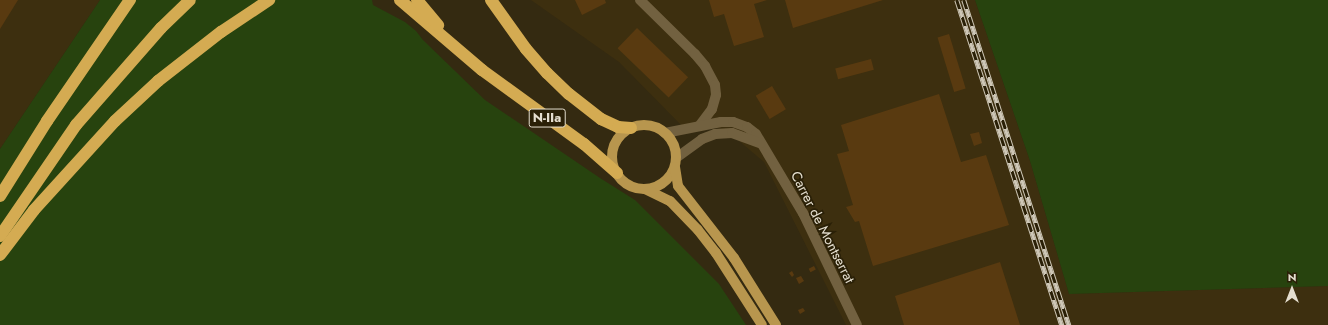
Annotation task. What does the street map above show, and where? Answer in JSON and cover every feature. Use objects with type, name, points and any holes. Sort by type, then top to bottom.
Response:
[{"type":"highway","points":[[0,196],[47,121],[130,0]]},
{"type":"highway","points":[[0,236],[76,125],[161,28],[190,0]]},
{"type":"highway","points":[[0,255],[34,210],[115,121],[158,81],[221,32],[269,0]]},
{"type":"highway","points":[[400,0],[475,65]]},
{"type":"highway","name":"N-IIa","points":[[418,0],[475,65],[532,108],[584,144],[617,173]]},
{"type":"highway","name":"N-IIa","points":[[491,0],[503,18],[547,73],[601,120],[618,127],[631,128]]},
{"type":"main road","name":"N-IIa","points":[[631,128],[646,125],[654,127],[665,133]]},
{"type":"main road","points":[[617,173],[612,156],[614,148],[618,140],[631,128]]},
{"type":"main road","points":[[665,133],[672,141],[678,186],[734,258],[776,325]]},
{"type":"main road","points":[[645,189],[660,185],[671,174],[676,163]]},
{"type":"main road","name":"N-IIa","points":[[617,173],[629,185],[645,189],[670,201],[698,230],[716,253],[762,325]]},
{"type":"street","points":[[499,0],[503,18]]},
{"type":"street","points":[[640,0],[685,43],[705,66],[715,85],[716,96],[712,109],[700,125]]},
{"type":"street","name":"Carrer de Montserrat","points":[[665,133],[712,122],[733,122],[748,127],[756,134],[803,213],[857,325]]},
{"type":"street","points":[[676,163],[702,139],[715,134],[732,133],[760,143]]},
{"type":"shaded area","points":[[0,0],[100,0],[0,149]]},
{"type":"shaded area","points":[[531,0],[975,0],[1030,161],[1069,294],[1328,286],[1328,325],[846,325],[764,162],[725,129],[681,125],[619,62]]},
{"type":"green space","points":[[100,0],[372,0],[373,5],[405,22],[416,31],[423,40],[485,100],[635,200],[719,284],[746,325],[0,325],[0,149]]},
{"type":"green space","points":[[975,0],[1328,0],[1328,286],[1069,294],[1030,161]]},
{"type":"building","points":[[0,0],[18,0],[0,29]]},
{"type":"building","points":[[575,0],[605,0],[606,3],[582,15]]},
{"type":"building","points":[[709,0],[767,0],[754,4],[764,37],[734,46],[724,14],[714,17]]},
{"type":"building","points":[[785,0],[883,0],[793,28]]},
{"type":"building","points":[[637,28],[688,77],[669,97],[618,48]]},
{"type":"building","points":[[949,34],[966,89],[954,92],[938,38]]},
{"type":"building","points":[[871,59],[874,70],[838,79],[835,69]]},
{"type":"building","points":[[772,86],[786,109],[770,119],[756,96]]},
{"type":"building","points":[[939,94],[961,162],[986,155],[1009,225],[873,266],[859,221],[855,222],[846,207],[853,205],[837,154],[849,151],[841,125]]},
{"type":"building","points":[[979,132],[982,143],[974,146],[970,134]]},
{"type":"building","points":[[1000,262],[1020,325],[904,325],[895,296]]},
{"type":"building","points":[[814,266],[816,270],[810,272],[809,269]]},
{"type":"building","points":[[792,271],[794,275],[792,277],[789,273]]},
{"type":"building","points":[[801,276],[804,281],[799,284],[796,278]]},
{"type":"building","points":[[803,308],[805,311],[800,314],[798,310]]},
{"type":"railway","points":[[957,0],[1062,325]]},
{"type":"railway","points":[[964,0],[1069,325]]}]
